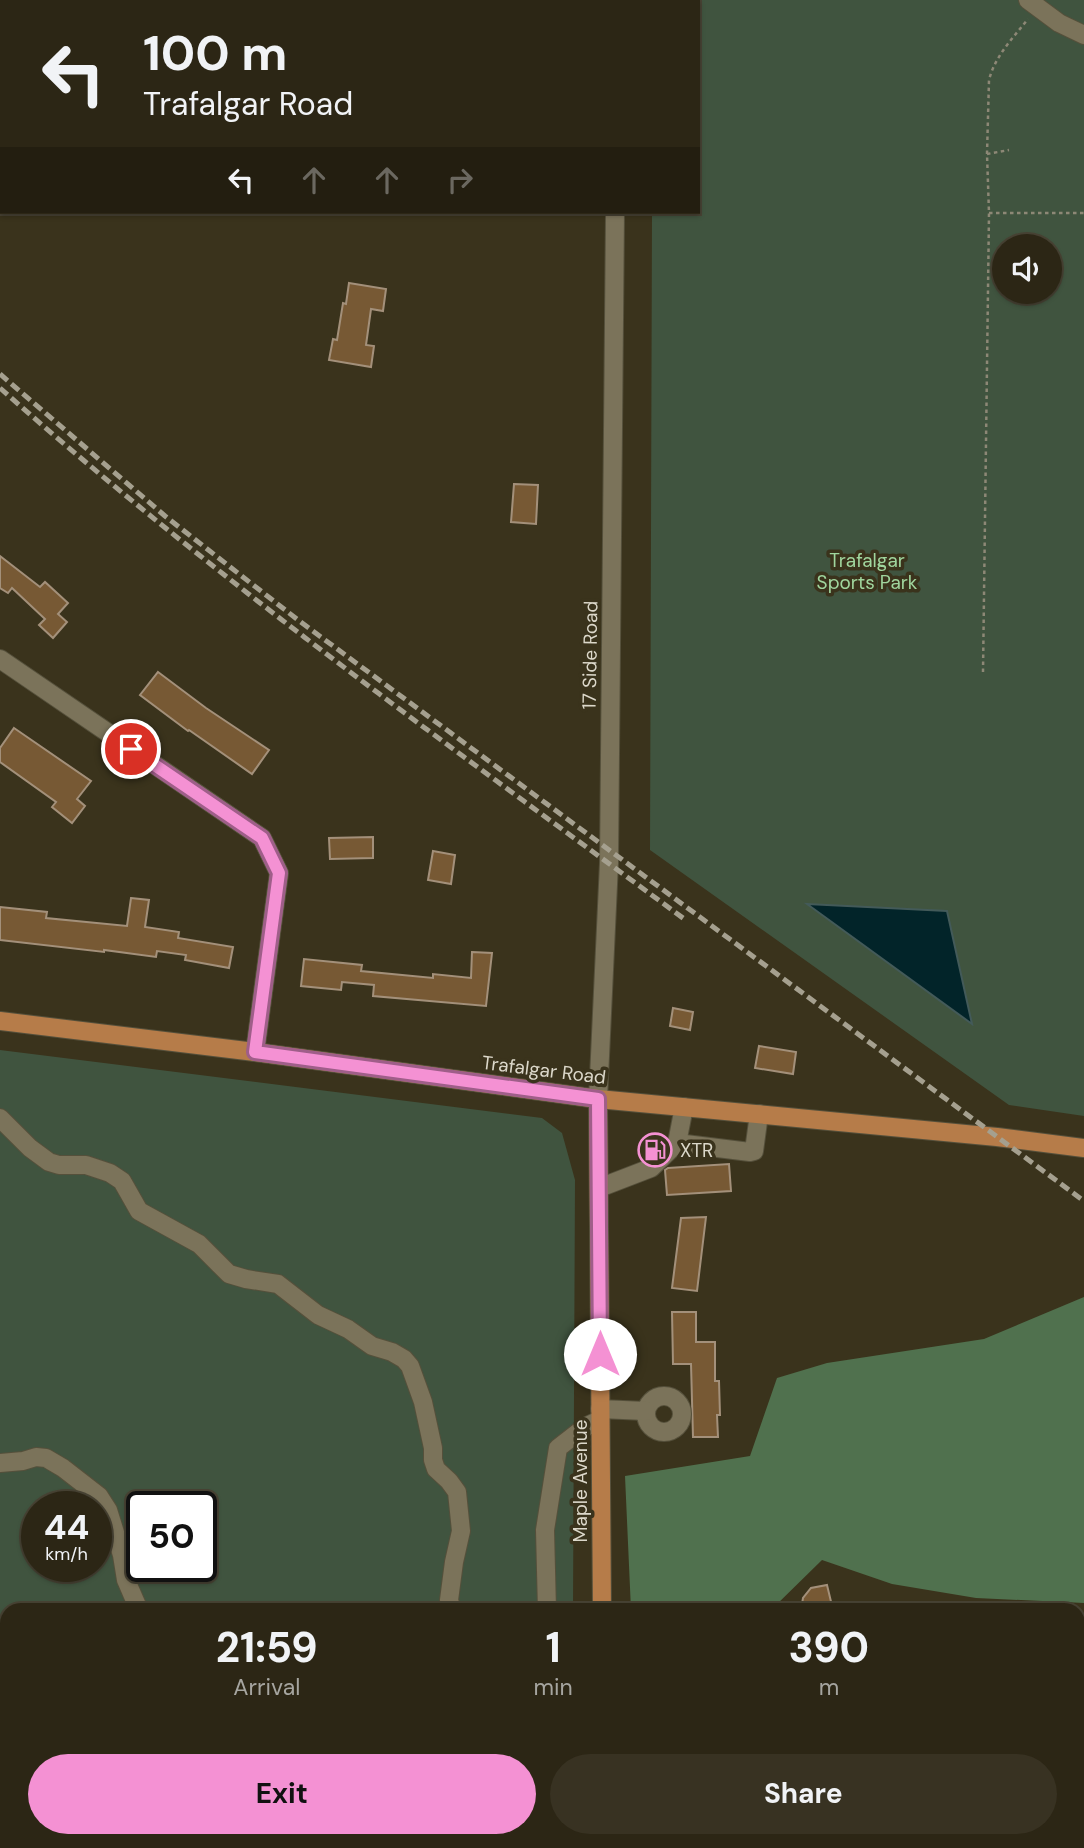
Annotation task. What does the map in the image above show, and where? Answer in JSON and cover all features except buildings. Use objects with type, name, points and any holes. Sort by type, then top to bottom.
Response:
[{"type":"main road","name":"Trafalgar Road","points":[[0,1021],[255,1052],[598,1099],[988,1136],[1084,1148]]},
{"type":"main road","name":"Maple Avenue","points":[[598,1099],[602,1603]]},
{"type":"street","points":[[1033,4],[1059,23],[1084,35]]},
{"type":"street","name":"17 Side Road","points":[[598,1099],[609,863],[615,214]]},
{"type":"street","points":[[0,659],[262,838],[279,873],[255,1052]]},
{"type":"street","points":[[599,1188],[651,1168],[677,1143],[684,1107]]},
{"type":"street","points":[[677,1143],[754,1151],[759,1114]]},
{"type":"street","points":[[0,1118],[30,1148],[49,1162],[60,1165],[86,1165],[110,1173],[122,1181],[139,1211],[199,1244],[229,1274],[278,1283],[318,1315],[348,1329],[372,1346],[393,1352],[404,1359],[410,1366],[423,1402],[436,1469],[457,1492],[461,1531],[454,1562],[450,1603]]},
{"type":"street","points":[[547,1603],[545,1530],[558,1448],[600,1415],[646,1411]]},
{"type":"street","points":[[0,1463],[46,1458],[99,1496],[108,1510],[122,1555],[126,1580],[136,1603]]},
{"type":"path","points":[[983,672],[988,92],[992,68],[1033,4]]},
{"type":"path","points":[[987,154],[1009,150]]},
{"type":"path","points":[[989,213],[1084,213]]},
{"type":"green space","name":"Trafalgar Sports Park","points":[[700,0],[1084,0],[1084,1116],[1009,1105],[650,850],[652,214],[700,214]]},
{"type":"green space","points":[[0,1050],[542,1118],[562,1133],[575,1180],[573,1603],[0,1603]]},
{"type":"green space","points":[[1084,1297],[1084,1603],[976,1598],[892,1584],[822,1560],[778,1603],[631,1603],[625,1476],[750,1456],[777,1378],[827,1363],[984,1339]]},
{"type":"water","points":[[807,904],[947,911],[972,1024]]},
{"type":"railway","points":[[0,374],[165,516],[298,620],[1084,1201]]},
{"type":"railway","points":[[0,388],[166,529],[251,596],[424,728],[687,921]]},
{"type":"place","name":"XTR","points":[[655,1150]]},
{"type":"route","points":[[131,749],[262,838],[279,873],[255,1052],[598,1099],[600,1354]]}]
